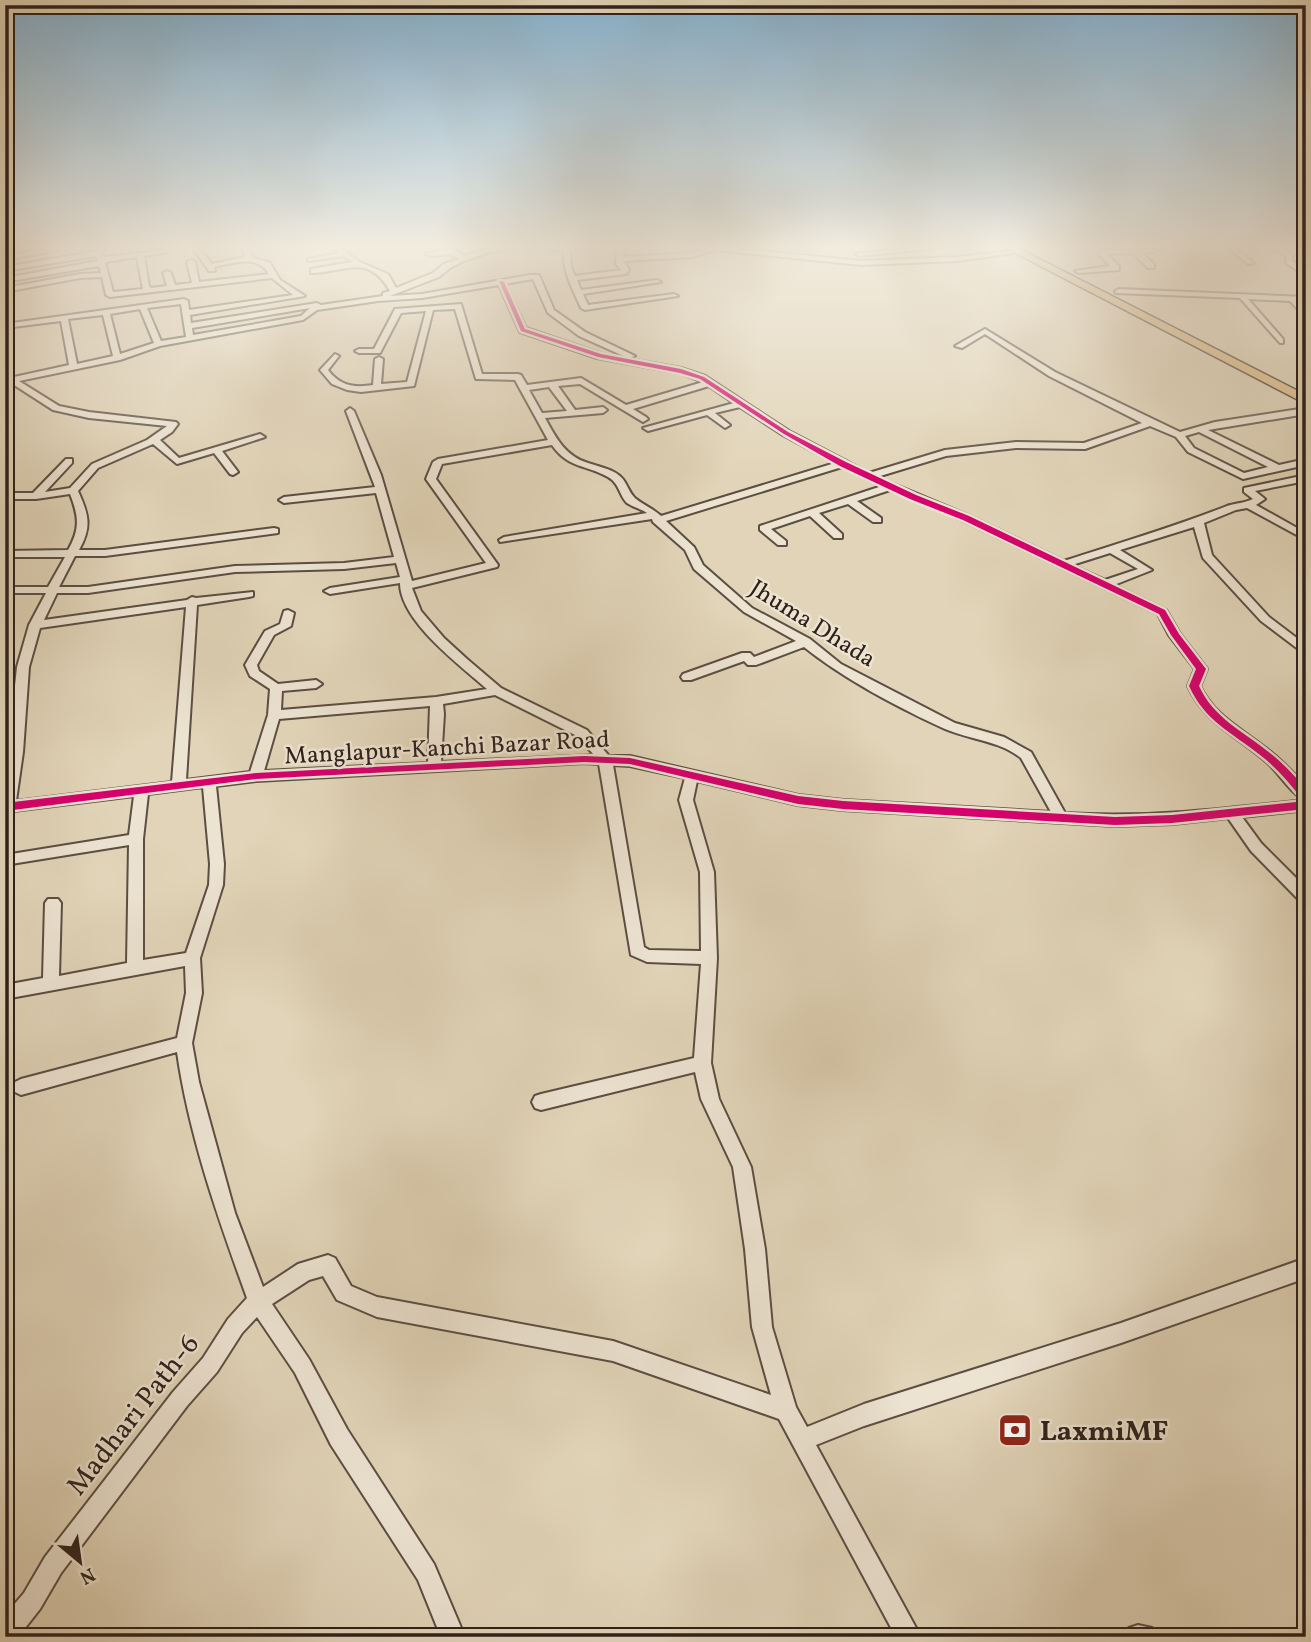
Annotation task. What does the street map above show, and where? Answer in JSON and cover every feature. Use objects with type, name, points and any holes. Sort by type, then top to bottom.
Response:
[{"type":"highway","points":[[1154,322],[1306,400]]},
{"type":"highway","points":[[1160,322],[1306,394]]},
{"type":"street","points":[[5,326],[34,322]]},
{"type":"street","points":[[65,322],[74,368]]},
{"type":"street","points":[[108,322],[117,358]]},
{"type":"street","points":[[149,322],[158,344]]},
{"type":"street","points":[[187,322],[190,339]]},
{"type":"street","points":[[188,326],[216,322]]},
{"type":"street","points":[[7,379],[74,368],[117,358],[158,344],[277,322]]},
{"type":"street","points":[[377,387],[381,354],[394,322]]},
{"type":"street","points":[[335,356],[324,370],[345,389],[352,391],[411,384],[426,322]]},
{"type":"street","points":[[463,322],[479,377],[518,377],[524,388],[581,381],[643,419]]},
{"type":"street","points":[[519,322],[523,330],[600,356],[681,371],[710,383],[739,404],[844,464],[1064,564],[1162,612],[1175,635],[1201,669],[1194,686],[1200,703],[1214,718],[1265,754],[1304,805]]},
{"type":"street","points":[[565,322],[582,334],[631,356]]},
{"type":"street","points":[[1264,322],[1280,341]]},
{"type":"street","points":[[959,346],[985,331],[1052,374],[1179,435],[1191,450],[1243,477],[1306,462]]},
{"type":"street","points":[[359,351],[381,354]]},
{"type":"street","points":[[5,495],[36,496],[73,491],[92,468],[112,455],[162,437],[173,424],[89,415],[56,408],[7,379]]},
{"type":"street","points":[[626,408],[710,383]]},
{"type":"street","points":[[552,385],[573,413]]},
{"type":"street","name":"Jhuma Dhada","points":[[524,388],[556,441],[571,459],[618,478],[626,488],[630,500],[656,518],[690,549],[698,567],[715,584],[762,619],[806,642],[837,667],[966,734],[1001,740],[1018,748],[1026,755],[1061,818]]},
{"type":"street","points":[[648,428],[739,404]]},
{"type":"street","points":[[540,416],[603,410]]},
{"type":"street","points":[[350,411],[376,475],[378,490],[416,612],[430,630],[497,691],[582,733],[605,759],[637,951],[647,956],[709,958]]},
{"type":"street","points":[[1179,435],[1199,429],[1306,411]]},
{"type":"street","points":[[708,412],[725,425]]},
{"type":"street","points":[[869,476],[945,453],[1034,444],[1085,446],[1150,423]]},
{"type":"street","points":[[1199,429],[1277,468]]},
{"type":"street","points":[[153,439],[174,461],[260,437]]},
{"type":"street","points":[[983,439],[1002,449]]},
{"type":"street","points":[[330,592],[406,582],[493,565],[431,479],[438,462],[556,441]]},
{"type":"street","points":[[217,450],[233,472]]},
{"type":"street","points":[[36,496],[69,461]]},
{"type":"street","points":[[504,540],[656,518],[844,464]]},
{"type":"street","points":[[1064,564],[1198,522],[1234,507],[1248,506],[1260,499],[1247,490],[1306,478]]},
{"type":"street","points":[[782,542],[764,528],[891,486]]},
{"type":"street","points":[[284,500],[378,490]]},
{"type":"street","points":[[7,806],[16,752],[23,667],[35,625],[83,533],[81,509],[73,491]]},
{"type":"street","points":[[849,500],[877,520]]},
{"type":"street","points":[[1248,506],[1306,537]]},
{"type":"street","points":[[811,512],[838,536]]},
{"type":"street","points":[[1198,522],[1207,556],[1265,619],[1306,650]]},
{"type":"street","points":[[5,554],[105,553],[274,531]]},
{"type":"street","points":[[1105,584],[1147,570],[1112,550]]},
{"type":"street","points":[[5,590],[88,590],[234,569],[344,566],[400,559]]},
{"type":"street","points":[[35,625],[192,600],[249,594]]},
{"type":"street","points":[[178,785],[192,600]]},
{"type":"street","points":[[288,613],[285,626],[270,633],[251,665],[254,673],[276,688],[316,684]]},
{"type":"street","points":[[687,677],[746,656],[752,662],[806,642]]},
{"type":"street","points":[[256,776],[274,715],[276,688]]},
{"type":"street","points":[[274,715],[436,701],[497,691]]},
{"type":"street","points":[[435,767],[438,714],[436,701]]},
{"type":"street","name":"Manglapur-Kanchi Bazar Road","points":[[7,806],[256,776],[605,759],[630,761],[822,803],[1061,818],[1146,820],[1304,805]]},
{"type":"street","points":[[692,776],[686,800],[707,872],[709,958],[702,1063],[710,1099],[742,1167],[755,1249],[762,1326],[786,1411],[909,1637]]},
{"type":"street","points":[[209,782],[217,864],[216,886],[192,958],[194,993],[184,1043],[190,1082],[226,1213],[258,1301],[302,1366],[339,1437],[426,1572],[453,1637]]},
{"type":"street","points":[[135,968],[136,839],[142,790]]},
{"type":"street","points":[[1232,813],[1256,847],[1303,895]]},
{"type":"street","points":[[5,860],[136,839]]},
{"type":"street","points":[[51,984],[53,903]]},
{"type":"street","points":[[5,992],[192,958]]},
{"type":"street","points":[[21,1087],[184,1043]]},
{"type":"street","points":[[541,1102],[702,1063]]},
{"type":"street","name":"Madhari Path-6","points":[[5,1634],[32,1601],[53,1565],[180,1399],[210,1365],[236,1326],[258,1301],[305,1271],[328,1265],[344,1293],[377,1307],[613,1352],[786,1411]]},
{"type":"street","points":[[802,1440],[864,1415],[1121,1333],[1306,1268]]},
{"type":"street","points":[[1138,1637],[1143,1637]]},
{"type":"cycle path","points":[[519,322],[523,330],[600,356],[681,371],[702,378],[786,433],[843,464],[966,518],[1162,612],[1175,635],[1201,669],[1194,686],[1206,707],[1223,724],[1270,758],[1306,796]]},
{"type":"cycle path","points":[[5,807],[256,776],[584,759],[630,761],[798,800],[843,805],[1115,821],[1172,819],[1306,805]]},
{"type":"place","name":"LaxmiMF","points":[[1015,1430]]}]
